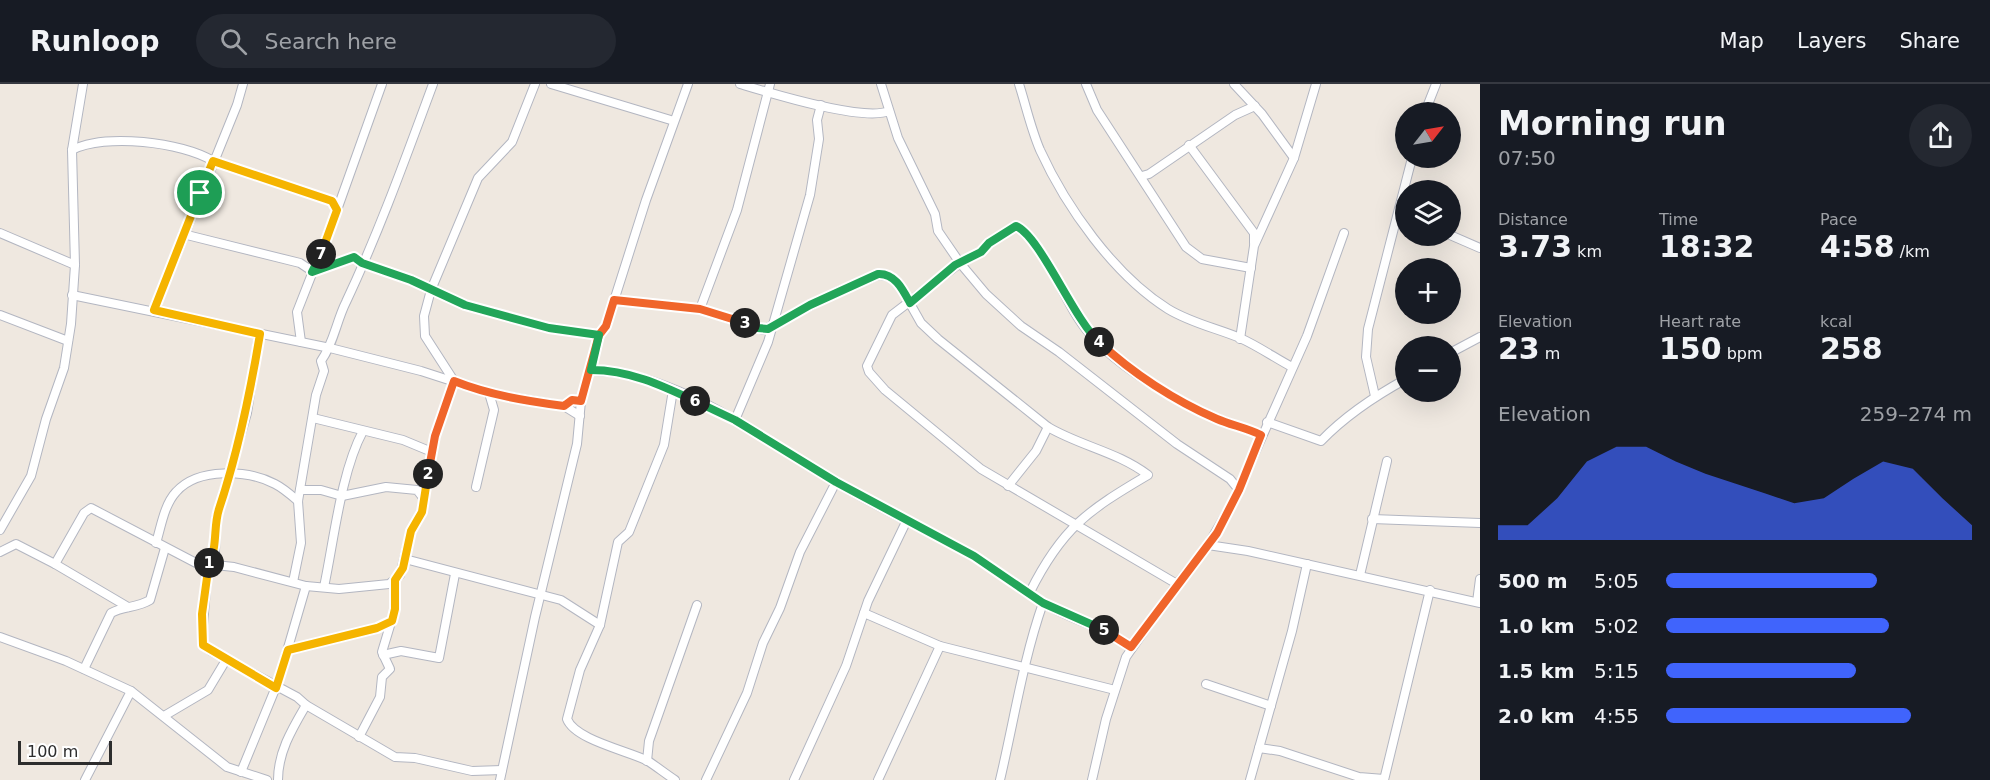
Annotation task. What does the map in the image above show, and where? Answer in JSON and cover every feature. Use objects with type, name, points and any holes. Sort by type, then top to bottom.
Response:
[{"type":"street","points":[[0,530],[32,476],[46,419],[64,368],[75,265],[72,150],[83,84]]},
{"type":"street","points":[[154,310],[237,105],[243,84]]},
{"type":"street","points":[[301,342],[297,312],[337,210],[382,84]]},
{"type":"street","points":[[293,582],[302,543],[298,501],[316,395],[324,371],[321,361],[330,348],[433,84]]},
{"type":"street","points":[[454,381],[423,329],[431,290],[478,178],[512,142],[535,84]]},
{"type":"street","points":[[551,84],[674,121]]},
{"type":"street","points":[[500,780],[577,444],[581,401],[599,335],[606,326],[688,84]]},
{"type":"street","points":[[740,84],[768,93],[868,114],[881,115],[889,111]]},
{"type":"street","points":[[700,309],[737,210],[770,84]]},
{"type":"street","points":[[881,84],[912,172],[935,214],[938,231],[979,286],[1021,326],[1059,352],[1177,444],[1230,479],[1239,490]]},
{"type":"street","points":[[1019,84],[1039,147],[1053,176],[1070,205],[1124,274],[1166,308],[1186,319],[1240,339],[1292,368]]},
{"type":"street","points":[[1086,84],[1097,111],[1142,176],[1186,247],[1202,259],[1251,268]]},
{"type":"street","points":[[1234,84],[1255,106],[1294,158]]},
{"type":"street","points":[[1254,246],[1294,158],[1316,84]]},
{"type":"street","points":[[1429,102],[1436,84]]},
{"type":"street","points":[[735,420],[772,327],[810,195],[819,139],[817,120],[821,105]]},
{"type":"street","points":[[1142,176],[1149,174],[1235,115],[1255,106]]},
{"type":"street","points":[[72,150],[85,144],[163,144],[200,153],[213,161],[332,201],[337,210]]},
{"type":"street","points":[[1189,145],[1254,233],[1240,339]]},
{"type":"street","points":[[1177,584],[981,469],[942,440],[885,390],[869,372],[867,366],[889,320],[960,263],[981,252],[997,237],[1016,226],[1035,245],[1078,317],[1107,350],[1129,368],[1177,398],[1217,419],[1261,435]]},
{"type":"street","points":[[0,233],[75,265]]},
{"type":"street","points":[[1092,780],[1115,690],[1131,647],[1208,545],[1239,490],[1261,435],[1307,336],[1344,233]]},
{"type":"street","points":[[183,234],[300,263],[312,272]]},
{"type":"street","points":[[1375,396],[1367,364],[1366,343],[1395,237]]},
{"type":"street","points":[[1461,240],[1480,248]]},
{"type":"street","points":[[312,272],[351,257],[465,305],[549,328],[599,335]]},
{"type":"street","points":[[614,300],[700,309],[740,320],[758,328],[772,327],[810,305],[878,274],[889,276],[899,284],[921,323],[1048,428],[1126,461],[1148,475],[1075,523],[1042,567],[1030,592]]},
{"type":"street","points":[[72,295],[154,310],[330,348],[454,381],[489,393],[564,406],[580,416]]},
{"type":"street","points":[[0,315],[68,341]]},
{"type":"street","points":[[260,334],[247,412],[216,519],[215,551],[208,565],[202,614],[203,645],[276,688],[297,697],[306,705],[359,737],[402,759],[415,758],[472,771],[501,770]]},
{"type":"street","points":[[1461,347],[1480,337]]},
{"type":"street","points":[[591,370],[616,370],[673,390],[735,420],[906,522],[974,556],[1043,603],[1104,630],[1131,647]]},
{"type":"street","points":[[55,564],[84,513],[91,507],[186,561],[234,567],[306,586],[377,587],[395,580],[400,575],[411,531],[422,512],[442,409],[454,381]]},
{"type":"street","points":[[1267,422],[1321,441],[1337,424],[1375,396],[1395,385]]},
{"type":"street","points":[[673,390],[664,445],[629,532],[618,542],[600,625],[580,670],[567,719],[575,729],[616,750],[647,761],[675,780]]},
{"type":"street","points":[[476,487],[494,410],[489,393]]},
{"type":"street","points":[[564,406],[572,400],[581,401]]},
{"type":"street","points":[[313,418],[403,440],[432,452]]},
{"type":"street","points":[[1008,486],[1036,452],[1048,428]]},
{"type":"street","points":[[324,587],[342,496],[356,445],[363,431]]},
{"type":"street","points":[[1360,575],[1387,461]]},
{"type":"street","points":[[156,543],[168,503],[176,492],[193,479],[239,472],[276,484],[298,501]]},
{"type":"street","points":[[706,780],[747,693],[763,643],[780,608],[801,552],[836,482]]},
{"type":"street","points":[[300,490],[321,490],[342,496],[386,486],[417,490],[424,499]]},
{"type":"street","points":[[1372,519],[1480,523]]},
{"type":"street","points":[[794,780],[846,666],[864,613],[889,554],[906,522]]},
{"type":"street","points":[[0,552],[16,544],[55,564],[128,608]]},
{"type":"street","points":[[1208,545],[1360,575],[1478,602],[1480,579]]},
{"type":"street","points":[[84,669],[111,613],[150,600],[165,548]]},
{"type":"street","points":[[405,559],[561,600],[600,625]]},
{"type":"street","points":[[1250,780],[1292,631],[1307,564]]},
{"type":"street","points":[[383,654],[401,651],[439,658],[455,574]]},
{"type":"street","points":[[359,737],[380,697],[382,677],[390,669],[383,654],[395,609],[395,580]]},
{"type":"street","points":[[241,772],[276,688],[306,586]]},
{"type":"street","points":[[1259,748],[1280,751],[1359,777],[1384,780],[1430,590]]},
{"type":"street","points":[[1000,780],[1019,701],[1023,667],[1043,603]]},
{"type":"street","points":[[647,761],[649,741],[697,605]]},
{"type":"street","points":[[864,613],[940,646],[1115,690]]},
{"type":"street","points":[[288,650],[377,628],[392,621]]},
{"type":"street","points":[[0,637],[84,669],[131,691],[227,767],[267,780]]},
{"type":"street","points":[[878,780],[940,646]]},
{"type":"street","points":[[164,716],[208,690],[226,660]]},
{"type":"street","points":[[1206,684],[1271,706]]},
{"type":"street","points":[[85,780],[131,691]]},
{"type":"street","points":[[278,780],[278,765],[284,747],[306,705]]},
{"type":"route","points":[[200,193],[154,310],[197,322],[260,334],[247,412],[229,482],[216,519],[215,551],[208,565],[202,614],[203,645],[276,688],[281,666],[288,650],[377,628],[392,621],[397,592],[395,580],[403,568],[411,531],[422,512],[435,436],[454,381],[489,393],[532,401],[564,406],[572,400],[581,401],[599,335],[606,326],[614,300],[700,309],[722,314],[763,330],[839,291],[878,274],[883,274],[899,284],[910,303],[955,265],[977,255],[997,237],[1016,226],[1024,231],[1035,245],[1090,334],[1107,350],[1129,368],[1198,410],[1261,435],[1239,490],[1217,533],[1131,647],[1104,630],[1043,603],[974,556],[906,522],[735,420],[645,379],[616,370],[591,370],[599,335],[549,328],[465,305],[411,280],[362,263],[354,257],[312,272],[337,210],[332,201],[213,161],[200,193]]}]
